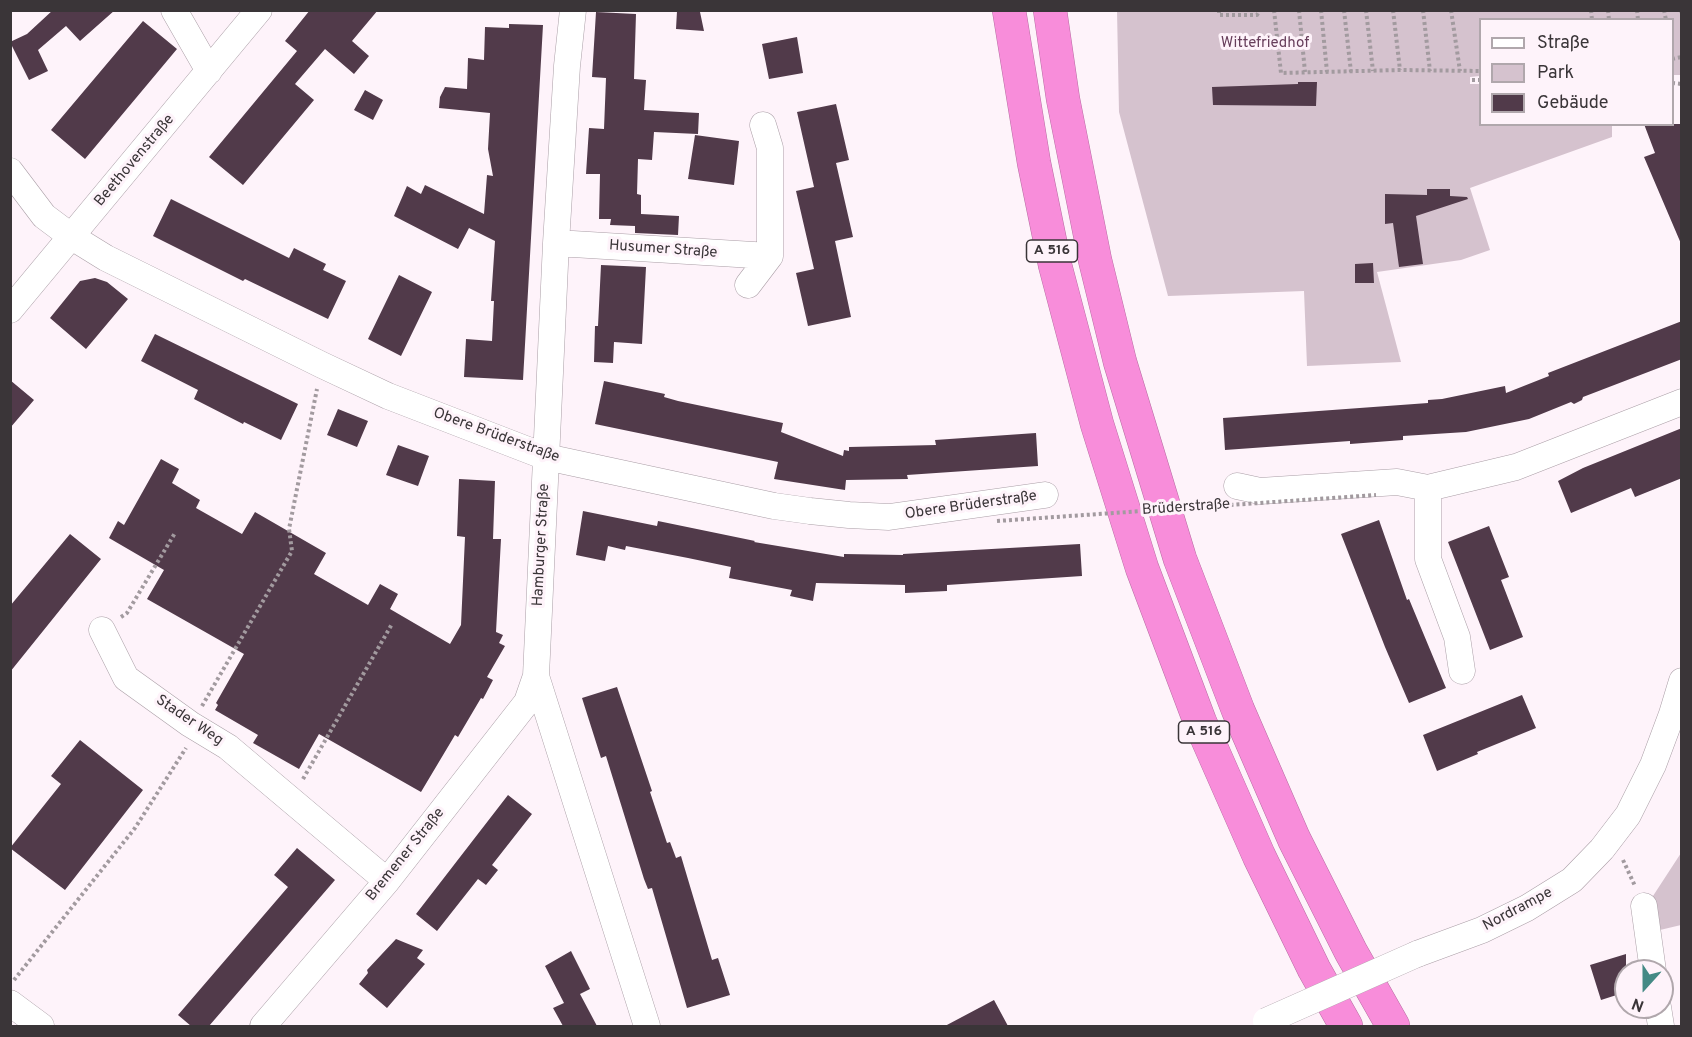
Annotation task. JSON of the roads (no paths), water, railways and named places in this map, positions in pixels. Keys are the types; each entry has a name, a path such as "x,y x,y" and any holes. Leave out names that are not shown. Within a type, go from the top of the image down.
{"highway":[{"path":"994,10 1019,76"},
{"name":"A 516","path":"1009,10 1034,163 1055,266 1097,424 1142,568 1200,722 1259,856 1314,969 1346,1026"},
{"name":"A 516","path":"1050,10 1058,69 1090,237 1120,362 1180,559 1238,710 1294,839 1351,952 1393,1026"},
{"path":"1058,69 1060,10"}],"street":[{"path":"174,10 209,71"},
{"name":"Beethovenstraße","path":"10,310 259,10"},
{"name":"Hamburger Straße","path":"573,10 567,66 556,243 536,676 647,1026"},
{"path":"748,285 770,256 770,148 763,126"},
{"name":"Obere Brüderstraße","path":"10,171 44,216 106,258 388,396 546,457 774,506 849,515 889,517 1045,495"},
{"name":"Husumer Straße","path":"556,243 770,256"},
{"name":"Brüderstraße","path":"1237,486 1260,491 1396,482 1428,488 1516,467 1682,402"},
{"path":"1428,488 1428,559 1458,637 1462,671"},
{"name":"Stader Weg","path":"102,630 126,678 190,724 228,747 387,881"},
{"name":"Bremener Straße","path":"263,1026 387,881 527,702 536,676"},
{"name":"Nordrampe","path":"1259,1024 1417,954 1482,930 1527,908 1572,880 1602,849 1628,815 1653,765 1682,681"},
{"path":"1644,906 1651,959"},
{"path":"10,1003 40,1026"}],"park label":[{"name":"Wittefriedhof","path":"1265,44"}]}
